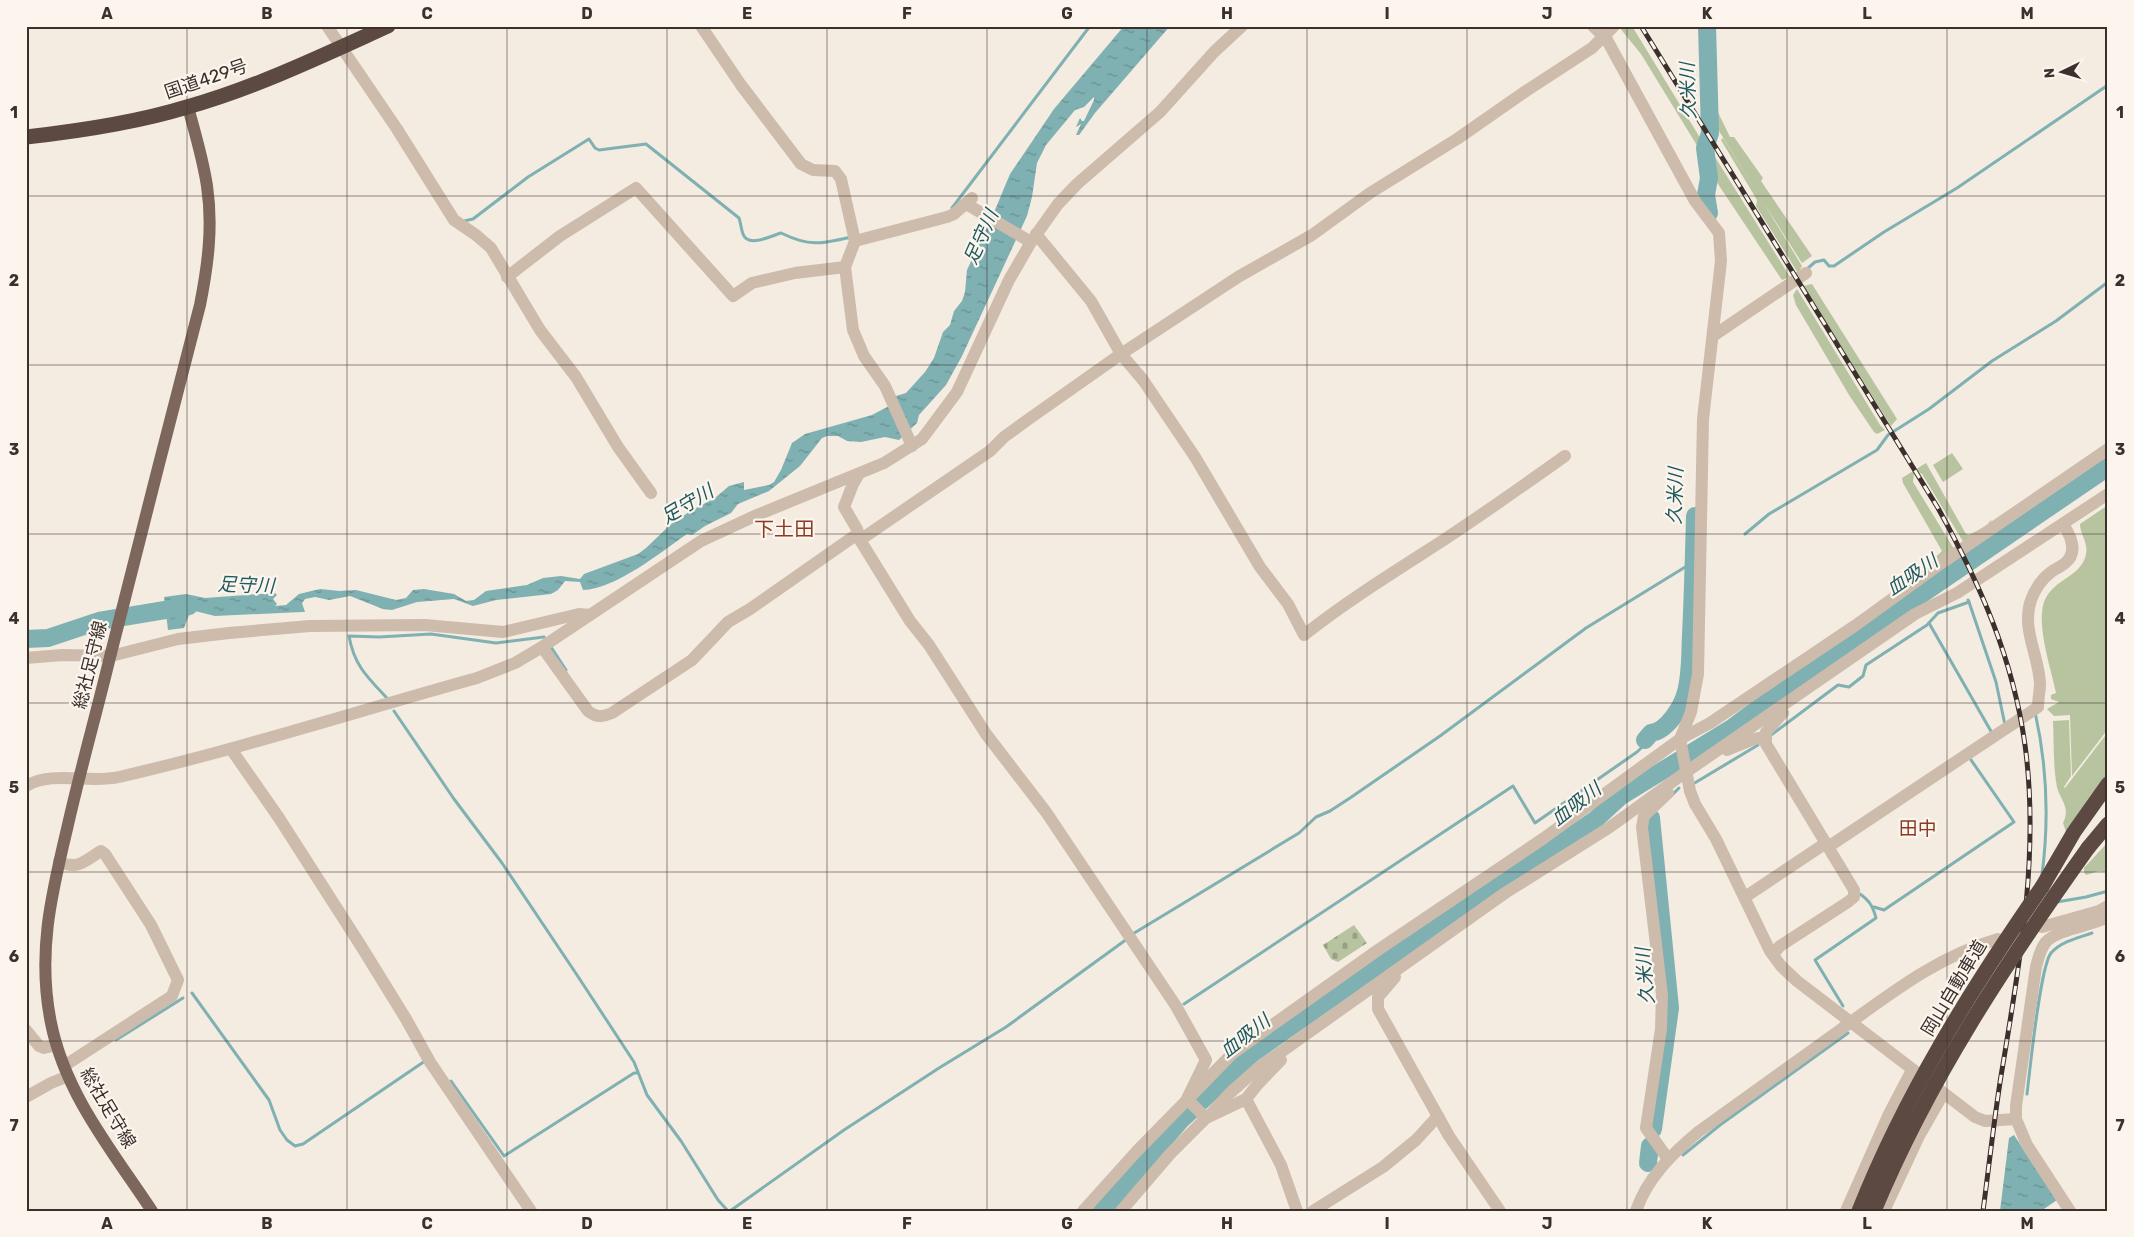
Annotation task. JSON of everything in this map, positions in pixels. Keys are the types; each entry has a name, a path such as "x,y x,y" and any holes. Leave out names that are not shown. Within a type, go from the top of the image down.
{"highway":[{"name":"国道429号","path":"26,137 103,127 188,107 234,91 388,26"},
{"path":"2081,839 2108,784"},
{"name":"岡山自動車道","path":"1874,1211 1920,1110 1959,1040 2025,935 2081,839 2108,800"},
{"name":"岡山自動車道","path":"1859,1211 1907,1104 1947,1032 1995,954 2042,886 2081,839 2108,824"}],"main road":[{"name":"総社足守線","path":"152,1211 91,1120 66,1071 57,1045 47,999 44,959 48,911 78,780 200,305 208,266 210,229 207,186 188,107"}],"street":[{"path":"327,26 343,46 454,220 491,248 540,330 576,377 618,446 652,493"},
{"path":"337,26 343,46"},
{"path":"701,26 741,85 801,164 813,170 831,170 839,175 854,238 845,267 853,330 864,356 885,386 911,444"},
{"path":"26,786 52,777 78,780 116,778 231,749 477,678 515,663 542,647 634,588 701,541 757,515 884,463 932,428 957,392 1008,280 1031,238 1068,192 1160,112 1188,84 1214,52 1242,26"},
{"path":"1593,26 1603,37 1695,201 1719,234 1722,261 1703,419 1698,674 1691,712 1681,742 1685,770 1695,804 1716,838 1773,954 1781,966 1797,981 1943,1094 1980,1120 1996,1121 2016,1118"},
{"path":"542,647 588,711 595,716 603,717 612,713 692,660 728,622 750,609 858,534 990,451 1011,432 1120,352 1238,277 1312,235 1370,193 1457,139 1526,90 1592,48 1614,26"},
{"path":"507,277 560,236 636,188 733,296 752,283 795,273 845,267"},
{"path":"854,238 946,217 970,203 1031,238 1091,301 1120,352 1143,380 1194,457 1250,552 1288,604 1304,635 1323,619 1376,585 1400,566 1447,538 1565,456"},
{"path":"1713,336 1806,273"},
{"path":"1083,1211 1233,1054 1378,950 1552,833 1681,742 1856,625 1943,562 2105,456"},
{"path":"859,474 844,506 858,534 903,609 929,645 986,734 1046,812 1176,1006 1206,1060 1188,1101"},
{"path":"1121,1211 1206,1116 1257,1069 1505,893 1610,827 1685,770 1713,754 1915,614 1957,593 1995,566 2108,494"},
{"path":"1745,897 2038,707 2040,683 2028,624 2028,613 2038,586 2051,572 2066,563 2073,555 2071,539 2063,524"},
{"path":"26,658 112,651 178,639 310,626 425,625 503,632 579,614 590,615"},
{"path":"1773,954 1780,946 1854,897 1854,890 1766,744 1765,737 1770,726 1786,709 1787,702"},
{"path":"1713,754 1726,751 1754,739 1765,737"},
{"path":"231,749 279,818 393,998 430,1062 531,1211"},
{"path":"1668,1159 1646,1128 1661,1029 1662,995 1642,827 1644,816 1685,770"},
{"path":"26,1097 50,1083 172,996 178,980 151,925 106,854 101,851 78,866 69,866 59,862"},
{"path":"2042,927 2099,911 2108,906"},
{"path":"2070,1211 2027,1145 2016,1118 2020,1076 2036,967 2046,942 2055,936 2108,917"},
{"path":"1636,1211 1654,1176 1668,1159 1698,1132 1896,988 1920,973 1981,944 1998,939"},
{"path":"1408,961 1378,997 1378,1009 1449,1136 1500,1211"},
{"path":"26,1030 39,1046 44,1048 57,1045"},
{"path":"1206,1116 1246,1099 1257,1084 1282,1058 1288,1047"},
{"path":"1846,1211 1889,1114 1912,1070"},
{"path":"1884,1211 1919,1136 1943,1094"},
{"path":"1246,1099 1281,1165 1297,1211"},
{"path":"1188,1101 1206,1116"},
{"path":"1313,1211 1383,1166 1416,1140 1438,1116"}],"green space":[{"path":"1632,26 1702,141 1701,152 1641,54 1619,27"},
{"path":"1714,104 1730,137 1734,137 1763,178 1761,181 1812,256 1802,263 1763,202 1802,266 1798,273 1756,206 1757,200 1721,140 1723,138 1759,196 1716,126"},
{"path":"1710,149 1790,277 1782,280 1714,178"},
{"path":"1812,284 1897,419 1891,426 1803,286"},
{"path":"1797,289 1880,425 1885,430 1877,434 1874,432 1849,395 1796,305 1793,295"},
{"path":"1952,453 1963,469 1943,482 1933,465"},
{"path":"1926,463 1966,534 1969,535 1986,526 1992,519 1990,524 1964,543 1922,474 1918,472 1914,474 1913,482 1954,549 1919,575 1942,551 1903,483 1902,478"},
{"path":"2108,505 2108,729 2072,776 2070,715 2054,716 2047,709 2059,702 2051,699 2051,695 2056,693 2044,643 2042,613 2048,594 2054,587 2075,572 2085,558 2086,544 2080,524"},
{"path":"2069,720 2071,776 2064,787 2108,732 2108,774 2066,832 2063,823 2066,812 2058,792 2054,762 2053,721"},
{"path":"2108,842 2108,872 2099,871 2086,875 2084,868"},
{"path":"1354,925 1367,943 1338,962 1331,959 1323,945"}],"water":[{"path":"1124,26 1170,26 1095,113 1079,135 1076,135 1081,124 1076,127 1080,118 1084,121 1094,97 1084,107 1075,110 1046,145 1037,163 1027,216 962,356 946,385 919,415 917,423 899,440 885,437 861,442 847,441 838,436 822,438 800,466 769,491 738,504 731,513 692,535 687,534 624,577 596,588 583,590 580,582 565,581 558,590 551,594 496,600 473,606 454,599 417,602 392,610 383,609 350,596 329,600 315,597 305,599 302,603 305,612 215,616 191,610 184,628 168,630 164,597 186,594 205,598 275,593 277,595 273,599 277,604 275,606 286,605 299,594 320,589 356,590 396,600 406,598 413,590 424,589 454,594 466,601 474,600 486,591 527,585 543,578 561,576 580,579 584,574 638,554 670,525 715,498 729,486 744,482 744,490 769,485 774,482 792,443 805,434 872,415 889,406 896,396 906,393 925,372 934,358 943,332 950,325 954,311 962,301 965,292 967,270 1010,174 1054,109"},
{"path":"2014,1135 2057,1200 2041,1211 2000,1211 2009,1138"}],"waterway":[{"path":"952,208 1090,26"},
{"name":"久米川","path":"1707,26 1710,133 1705,148 1709,178 1706,195 1709,213"},
{"path":"1807,269 1815,262 1824,260 1829,266 1834,266 1884,232 1957,188 2108,85"},
{"path":"464,221 473,219 528,177 589,139 595,148 599,150 646,144 739,218 743,234 750,240 760,240 781,233 800,241 816,243 851,237"},
{"path":"1745,534 1769,514 1877,450 1888,435 1929,409 1992,361 2056,321 2108,282"},
{"name":"血吸川","path":"1102,1211 1180,1121 1253,1053 1366,974 1595,820 1621,796 1732,728 1796,680 2108,467"},
{"name":"久米川","path":"1645,740 1651,733 1663,728 1673,717 1684,698 1688,685 1695,516"},
{"path":"1131,935 1299,833 1316,817 1330,811 1350,798 1440,736 1586,628 1695,561"},
{"path":"1771,735 1838,685 1849,687 1863,676 1866,665 1927,625 1938,613 1969,602 1968,600"},
{"path":"1969,602 1996,682 2005,725"},
{"name":"足守川","path":"26,639 48,638 99,621 189,606"},
{"path":"1929,623 1992,733"},
{"path":"387,698 362,670 354,655 349,636 379,637 431,634 496,643 544,637"},
{"path":"551,647 566,670"},
{"path":"394,711 454,799 502,863 577,975 634,1062 647,1095 681,1141 718,1200 728,1211"},
{"path":"2035,712 2042,752 2046,793 2046,834 2042,875"},
{"path":"1184,1004 1513,786 1535,823 1637,752 1658,732"},
{"path":"1693,784 1758,745"},
{"path":"1874,907 1884,910 2014,822 1969,757"},
{"path":"1672,795 1679,788"},
{"name":"久米川","path":"1651,818 1670,1008 1653,1129"},
{"path":"2057,902 2108,891"},
{"path":"1843,1006 1815,960 1876,918 1871,904 1860,894"},
{"path":"2027,1094 2039,997 2047,962 2055,949 2070,940 2092,933"},
{"path":"730,1211 844,1130 1006,1027 1127,939"},
{"path":"192,993 269,1100 280,1130 287,1140 295,1146 303,1144 425,1061"},
{"path":"116,1040 183,998"},
{"path":"1683,1155 1720,1125 1848,1033"},
{"path":"451,1081 504,1156 634,1073 637,1073"},
{"name":"久米川","path":"1648,1163 1650,1146"}],"railway":[{"path":"1641,26 1938,508 1981,593 1993,622 2012,682 2020,713 2029,786 2029,869 2020,952 1998,1093 1983,1211"}],"district":[{"name":"下土田","path":"784,529"},
{"name":"田中","path":"1918,828"}]}
